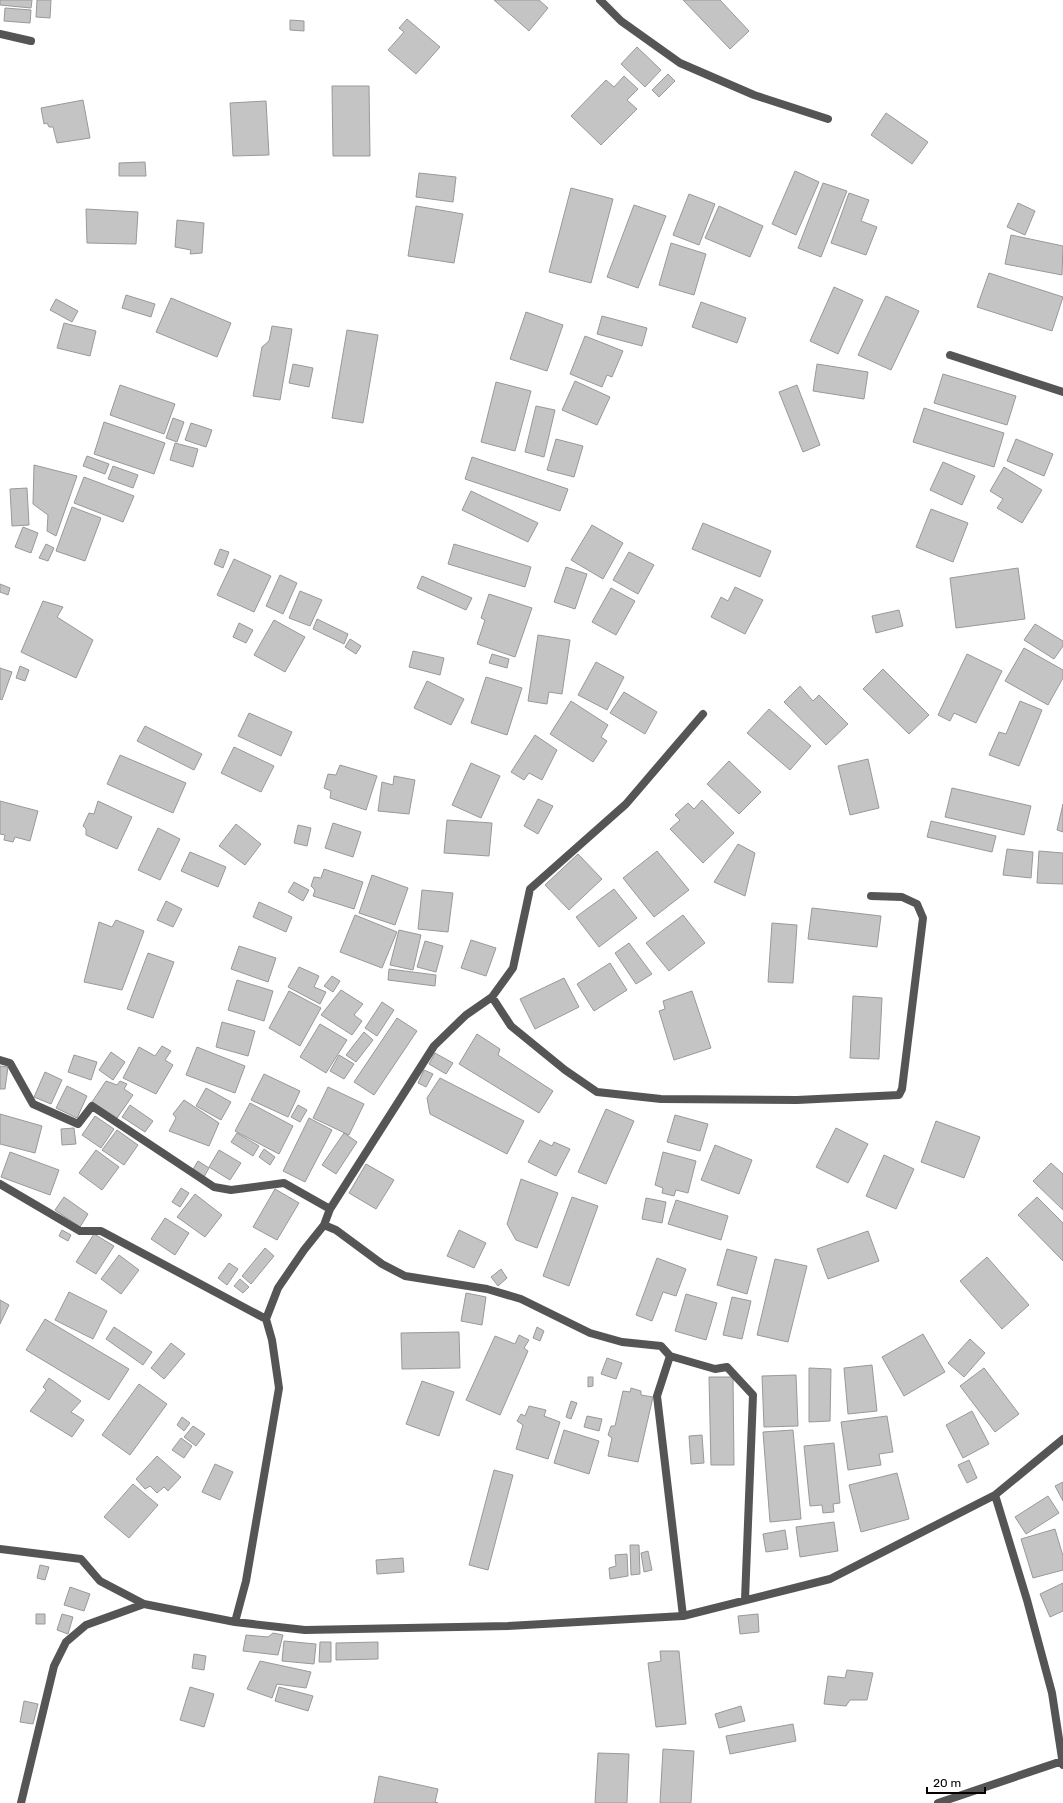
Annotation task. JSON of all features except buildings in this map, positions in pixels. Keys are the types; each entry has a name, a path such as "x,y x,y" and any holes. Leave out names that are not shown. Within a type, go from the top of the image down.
{"street":[{"path":"600,0 622,21 680,63 754,95 828,119"},
{"path":"0,34 31,41"},
{"path":"950,355 1063,392"},
{"path":"235,1622 246,1581 279,1388 272,1340 266,1319 278,1288 304,1250 324,1225 330,1209 434,1046 466,1015 492,997 513,968 530,889 626,804 703,714"},
{"path":"492,997 511,1026 565,1070 597,1092 661,1100 797,1100 899,1096 902,1090 923,918 917,904 902,897 871,896"},
{"path":"0,1060 10,1063 34,1104 78,1124 92,1106 214,1187 231,1190 284,1183 330,1209"},
{"path":"0,1184 80,1231 102,1231 266,1319"},
{"path":"324,1225 336,1230 382,1264 405,1276 487,1288 521,1299 590,1334 622,1342 661,1346 670,1356 715,1369 727,1367 753,1395 745,1600"},
{"path":"670,1356 657,1396 683,1616"},
{"path":"0,1548 80,1559 100,1582 144,1604 235,1622 313,1630 508,1626 683,1616 830,1579 995,1495 1063,1440"},
{"path":"995,1495 1027,1600 1052,1693 1063,1765"},
{"path":"21,1803 54,1666 66,1642 86,1625 144,1604"},
{"path":"938,1803 1062,1761"}]}
